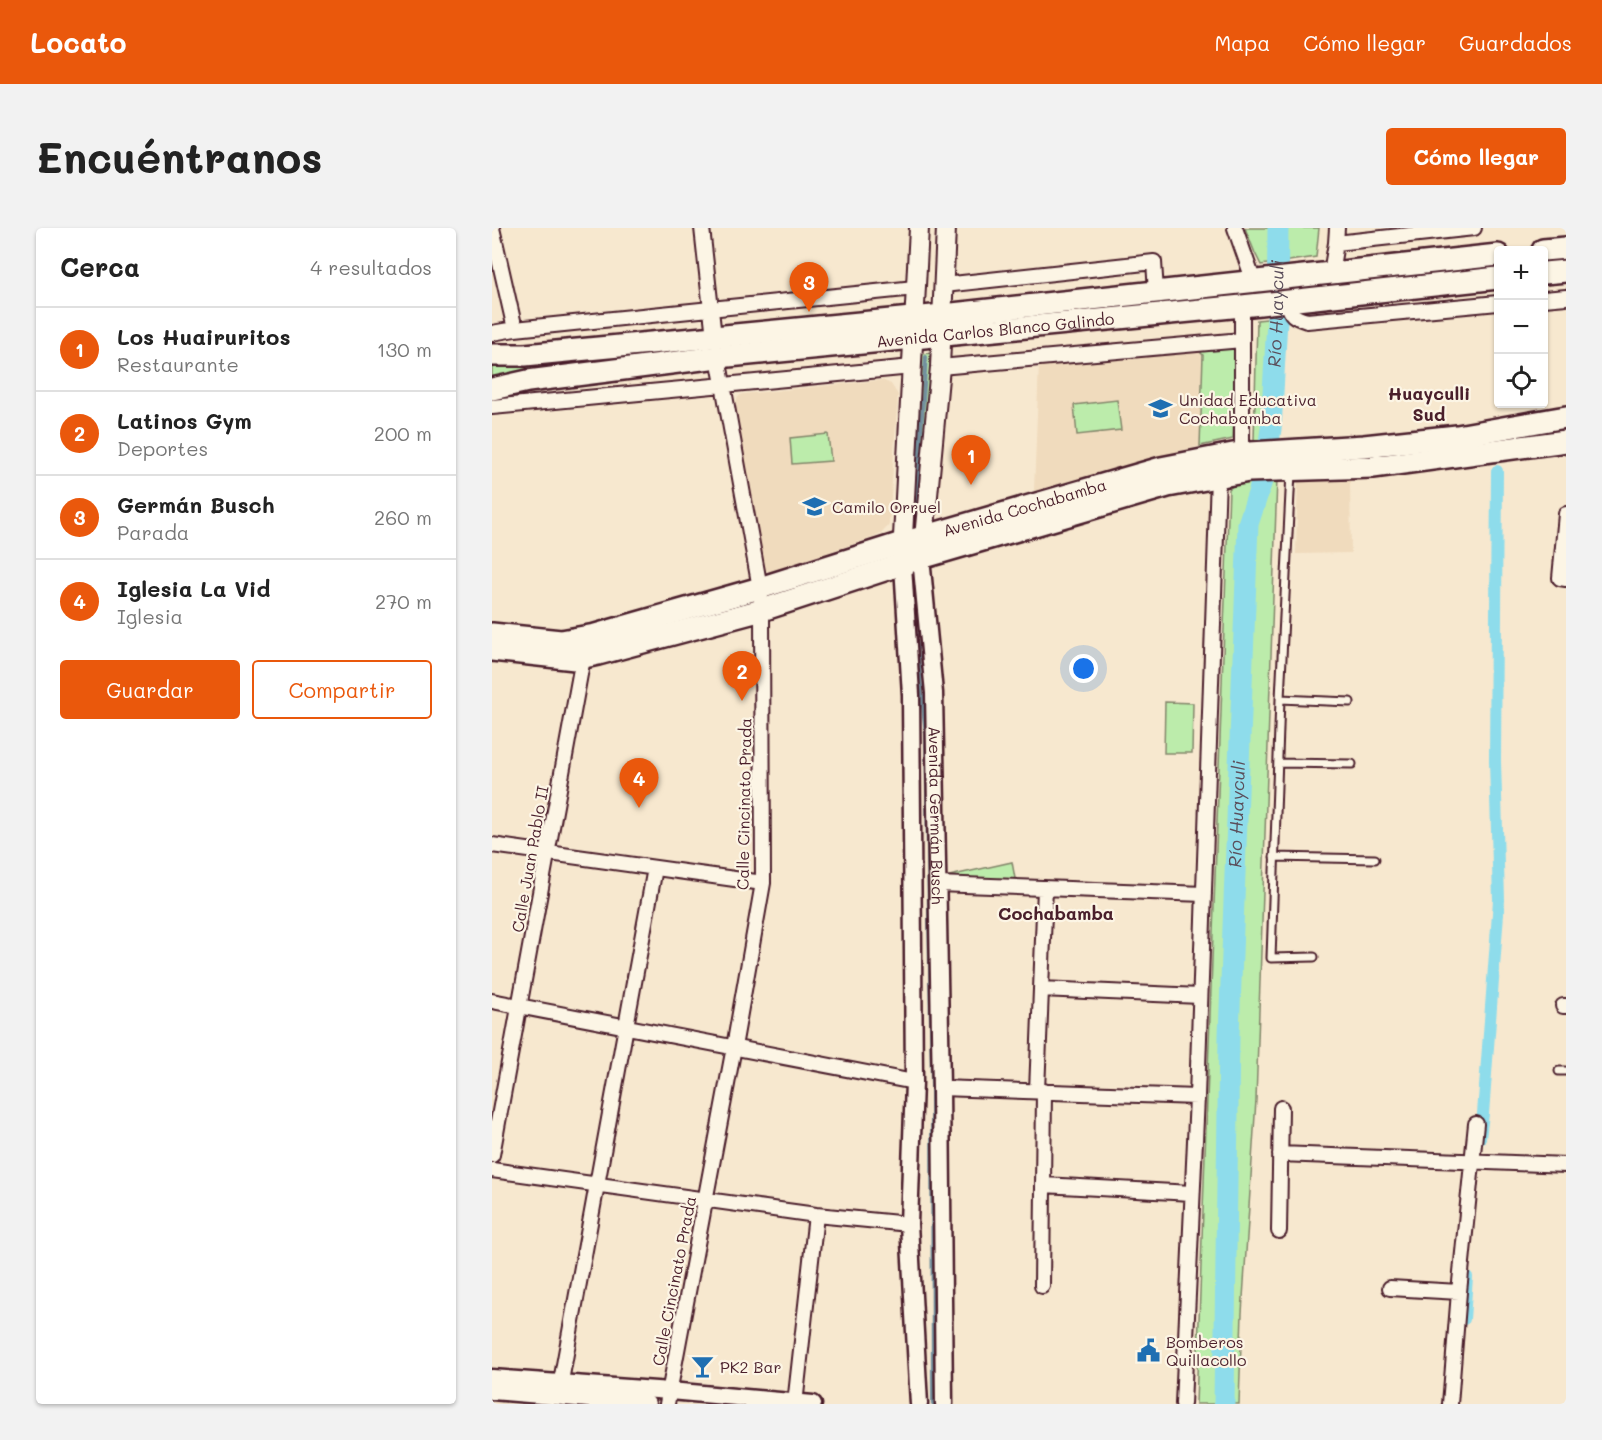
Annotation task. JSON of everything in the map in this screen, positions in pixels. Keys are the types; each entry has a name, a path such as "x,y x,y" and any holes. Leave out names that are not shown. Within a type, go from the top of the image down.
{"main road":[{"name":"Avenida Germán Busch","path":"912,561 902,543 919,228"},
{"name":"Avenida Germán Busch","path":"912,561 925,536 940,368 946,228"},
{"path":"1548,250 1566,248"},
{"name":"Avenida Carlos Blanco Galindo","path":"492,389 716,347 914,316 943,315 1494,255"},
{"path":"1548,273 1566,271"},
{"name":"Avenida Carlos Blanco Galindo","path":"492,355 942,336 1494,278"},
{"path":"915,282 944,280"},
{"name":"Avenida Cochabamba","path":"492,634 561,641 582,648 762,610 912,561 1254,463 1566,417"},
{"name":"Avenida Cochabamba","path":"492,650 566,659 582,648 760,588 925,536 1161,468 1254,463 1372,467 1566,441"}],"street":[{"path":"492,228 515,329"},
{"name":"Calle Cincinato Prada","path":"669,1398 762,883 762,610 760,588 716,347 702,228"},
{"path":"1235,228 1268,280"},
{"path":"1331,273 1337,228"},
{"path":"1336,243 1474,228"},
{"path":"944,280 1154,262 1156,292"},
{"path":"492,333 711,309 915,282"},
{"path":"1548,299 1566,297"},
{"path":"1280,302 1296,318 1307,321 1494,303"},
{"path":"1183,1404 1204,894 1254,463 1242,340 1242,306"},
{"name":"Avenida Carlos Blanco Galindo","path":"940,368 1242,340"},
{"name":"Avenida Carlos Blanco Galindo","path":"492,407 912,367"},
{"path":"1566,514 1560,578 1566,579"},
{"name":"Avenida Germán Busch","path":"912,561 934,693 944,1404"},
{"name":"Avenida Germán Busch","path":"912,561 914,1082 909,1224 918,1404"},
{"name":"Calle Juan Pablo II","path":"492,1155 548,854 582,648"},
{"path":"492,845 762,883"},
{"path":"559,1390 655,868"},
{"path":"938,884 1204,894"},
{"path":"1042,1286 1043,1185 1040,1091 1045,888"},
{"path":"1041,989 1200,996"},
{"path":"492,1001 914,1082"},
{"path":"941,1088 1197,1097"},
{"path":"1279,1231 1281,1108"},
{"path":"1450,1404 1476,1124"},
{"path":"1280,1154 1566,1165"},
{"path":"492,1170 816,1215 909,1224"},
{"path":"1043,1185 1192,1193"},
{"path":"795,1403 816,1215"},
{"path":"1390,1288 1459,1292"},
{"path":"492,1378 647,1404"},
{"path":"492,1391 559,1390 669,1398 813,1404"}],"lane":[{"path":"1254,463 1280,699 1271,958 1314,957"},
{"path":"1280,699 1350,702"},
{"path":"1278,763 1352,764"},
{"path":"1274,857 1375,859"}],"shaded area":[{"path":"1197,349 1203,354 1200,446 1034,491 1039,363"},
{"path":"882,380 891,384 898,395 889,525 881,534 872,538 766,571 763,567 736,405 737,398 742,394"},
{"path":"1298,480 1350,480 1351,553 1296,554"}],"green space":[{"path":"1245,228 1319,228 1316,257 1261,265"},
{"path":"1286,317 1278,436 1254,441 1257,320"},
{"path":"903,328 903,331 526,370 492,378 492,367 523,367"},
{"path":"1237,345 1233,439 1200,446 1203,355 1197,349"},
{"path":"932,353 921,528 909,531 921,354"},
{"path":"1117,400 1121,430 1077,435 1074,405"},
{"path":"828,434 831,461 792,464 790,438"},
{"path":"1277,478 1256,1100 1242,1313 1239,1404 1196,1404 1229,489 1241,479"},
{"path":"1165,702 1193,703 1192,753 1164,753"},
{"path":"1012,862 1016,884 951,882 949,876"}],"waterway":[{"name":"Río Huayculi","path":"1224,1404 1229,1035 1248,524 1264,475 1271,429 1277,320 1278,228"},
{"path":"914,529 926,357"},
{"path":"1480,1138 1499,900 1495,761 1497,471"},
{"path":"915,627 926,735 932,1087 933,1404"},
{"path":"1464,1319 1467,1277"}],"place":[{"name":"Germán Busch","path":"809,312"},
{"name":"Unidad Educativa Cochabamba","path":"1161,409"},
{"name":"Los Huairuritos","path":"971,485"},
{"name":"Camilo Orruel","path":"814,507"},
{"name":"Latinos Gym","path":"742,701"},
{"name":"Iglesia La Vid","path":"639,808"},
{"name":"Bomberos Quillacollo","path":"1148,1351"},
{"name":"PK2 Bar","path":"702,1367"}],"district":[{"name":"Huayculli Sud","path":"1429,404"},
{"name":"Cochabamba","path":"1056,914"}]}
